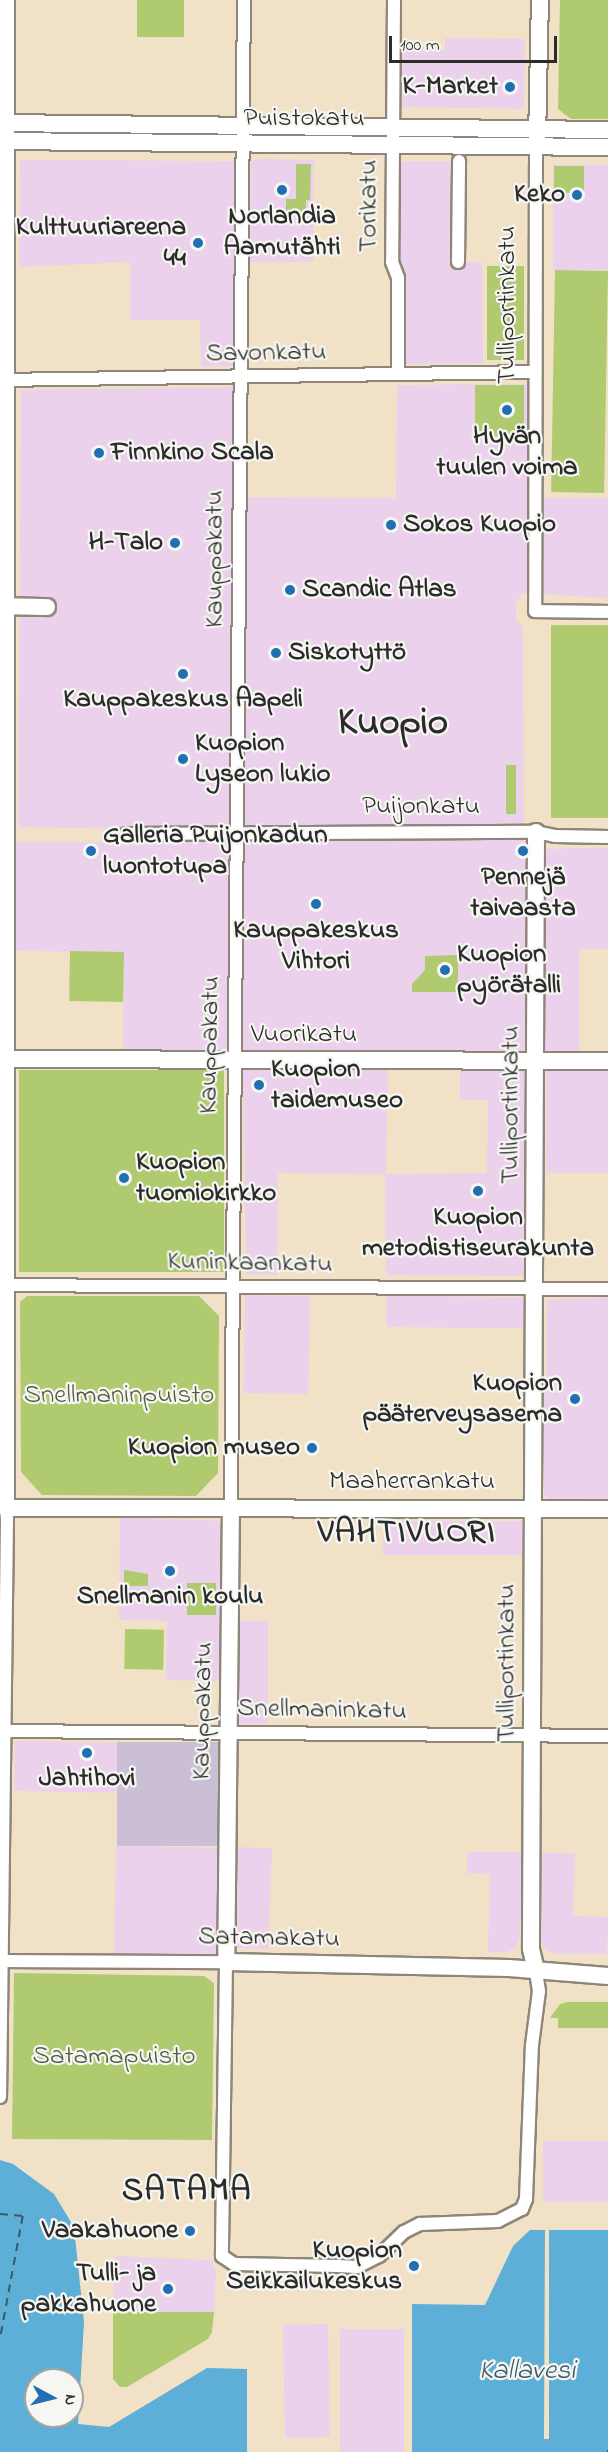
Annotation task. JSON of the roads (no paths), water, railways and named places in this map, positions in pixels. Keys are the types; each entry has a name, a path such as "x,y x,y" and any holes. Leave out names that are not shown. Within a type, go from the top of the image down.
{"main road":[{"path":"3,1508 6,0"},
{"name":"Tulliportinkatu","path":"536,147 539,129 540,0"},
{"name":"Puistokatu","path":"4,123 393,125 608,130"},
{"name":"Puistokatu","path":"4,141 608,147"},
{"path":"3,607 47,607"},
{"name":"Tulliportinkatu","path":"536,832 537,1061 531,1949 536,1971"},
{"name":"Vuorikatu","path":"4,1059 235,1055 608,1061"},
{"name":"Maaherrankatu","path":"3,1508 231,1506 608,1509"},
{"name":"Kauppakatu","path":"226,1962 231,1506"},
{"name":"Satamakatu","path":"226,1962 536,1971 608,1976"}],"street":[{"name":"Kauppakatu","path":"231,1506 244,0"},
{"name":"Torikatu","path":"394,0 392,262 398,278 398,374"},
{"name":"Tulliportinkatu","path":"536,147 535,611 608,612"},
{"path":"458,262 459,160"},
{"name":"Savonkatu","path":"4,380 534,372"},
{"name":"Puijonkatu","path":"126,834 536,832 555,836 608,837"},
{"name":"Kuninkaankatu","path":"3,1285 608,1289"},
{"path":"0,2097 3,1508"},
{"name":"Snellmaninkatu","path":"3,1731 608,1736"},
{"name":"Satamakatu","path":"1,1961 226,1962"},
{"name":"Kauppakatu","path":"226,1962 221,2251 225,2259 234,2264 357,2266 380,2256 404,2232 420,2224 498,2221 516,2214 525,2205"},
{"name":"Tulliportinkatu","path":"525,2205 532,2045 539,1991 536,1971"}],"water":[{"path":"0,2160 13,2164 54,2194 74,2227 84,2322 81,2368 24,2368 24,2428 84,2428 84,2425 109,2427 207,2368 247,2369 247,2452 0,2452"},
{"name":"Kallavesi","path":"530,2230 608,2230 608,2452 412,2452 412,2304 485,2305 513,2246"}],"place":[{"name":"K-Market","path":"510,87"},
{"name":"Norlandia Aamutähti","path":"282,190"},
{"name":"Keko","path":"577,195"},
{"name":"Kulttuuriareena 44","path":"198,243"},
{"name":"Hyvän tuulen voima","path":"507,410"},
{"name":"Finnkino Scala","path":"99,453"},
{"name":"Sokos Kuopio","path":"391,525"},
{"name":"H-Talo","path":"175,543"},
{"name":"Scandic Atlas","path":"290,590"},
{"name":"Siskotyttö","path":"276,653"},
{"name":"Kauppakeskus Aapeli","path":"183,674"},
{"name":"Kuopion Lyseon lukio","path":"183,759"},
{"name":"Galleria Puijonkadun luontotupa","path":"91,851"},
{"name":"Pennejä taivaasta","path":"523,851"},
{"name":"Kauppakeskus Vihtori","path":"316,904"},
{"name":"Kuopion pyörätalli","path":"445,970"},
{"name":"Kuopion taidemuseo","path":"259,1085"},
{"name":"Kuopion tuomiokirkko","path":"124,1178"},
{"name":"Kuopion metodistiseurakunta","path":"478,1191"},
{"name":"Kuopion pääterveysasema","path":"575,1399"},
{"name":"Kuopion museo","path":"312,1448"},
{"name":"Snellmanin koulu","path":"170,1571"},
{"name":"Jahtihovi","path":"87,1753"},
{"name":"Vaakahuone","path":"190,2231"},
{"name":"Kuopion Seikkailukeskus","path":"414,2266"},
{"name":"Tulli- ja pakkahuone","path":"168,2289"}],"district":[{"name":"Kuopio","path":"393,724"},
{"name":"VAHTIVUORI","path":"407,1534"},
{"name":"SATAMA","path":"187,2192"}],"park label":[{"name":"Snellmaninpuisto","path":"119,1396"},
{"name":"Satamapuisto","path":"114,2057"}]}
